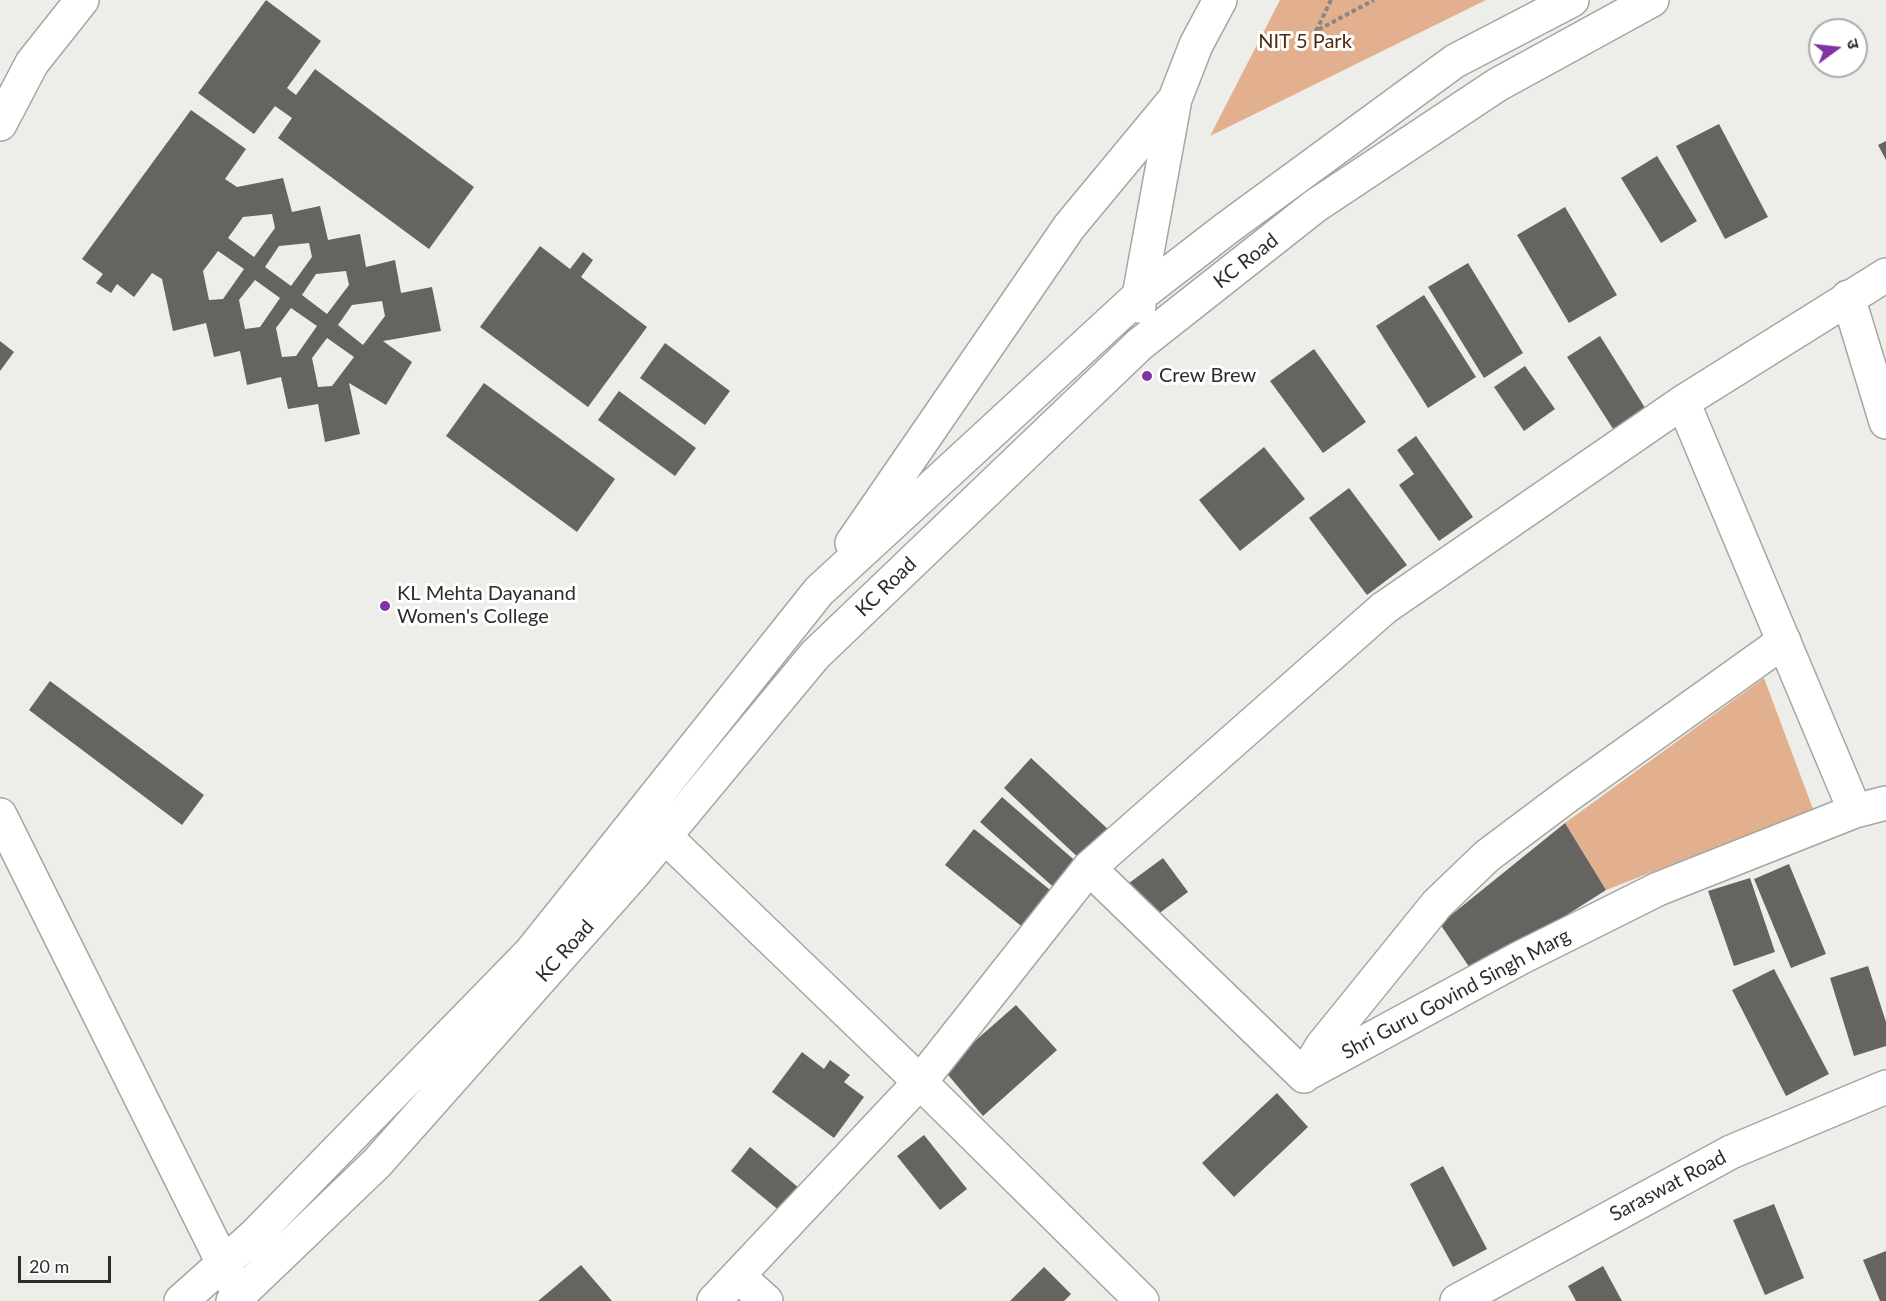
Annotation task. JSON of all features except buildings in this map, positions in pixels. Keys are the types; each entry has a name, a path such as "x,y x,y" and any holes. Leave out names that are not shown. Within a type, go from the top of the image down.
{"street":[{"path":"0,124 32,63 82,0"},
{"path":"1140,344 1139,296 1175,99 1196,45 1220,0"},
{"path":"819,591 1139,296 1227,228 1455,61 1572,0"},
{"name":"KC Road","path":"236,1298 376,1163 629,879 653,825 815,655 1140,344 1315,206 1497,85 1652,0"},
{"path":"181,1301 263,1228 653,825 819,591 1069,227 1175,99"},
{"path":"714,1301 920,1082 1089,868 1384,608 1683,402 1886,275"},
{"path":"1848,297 1886,422"},
{"path":"1683,402 1855,811"},
{"path":"1089,868 1304,1076 1322,1046 1437,904 1487,856 1784,641"},
{"name":"Shri Guru Govind Singh Marg","path":"1304,1076 1520,958 1658,889 1855,811 1886,803"},
{"path":"0,815 223,1264 236,1298"},
{"path":"653,825 920,1082 1142,1301"},
{"name":"Saraswat Road","path":"1457,1301 1731,1152 1886,1087"},
{"path":"738,1276 766,1301"}],"path":[{"path":"1331,0 1316,31 1374,0"}],"green space":[{"name":"NIT 5 Park","path":"1280,0 1486,0 1210,136"},
{"path":"1764,678 1813,809 1606,890 1565,823"}],"place":[{"name":"Crew Brew","path":"1147,376"},
{"name":"KL Mehta Dayanand Women's College","path":"385,606"}]}
